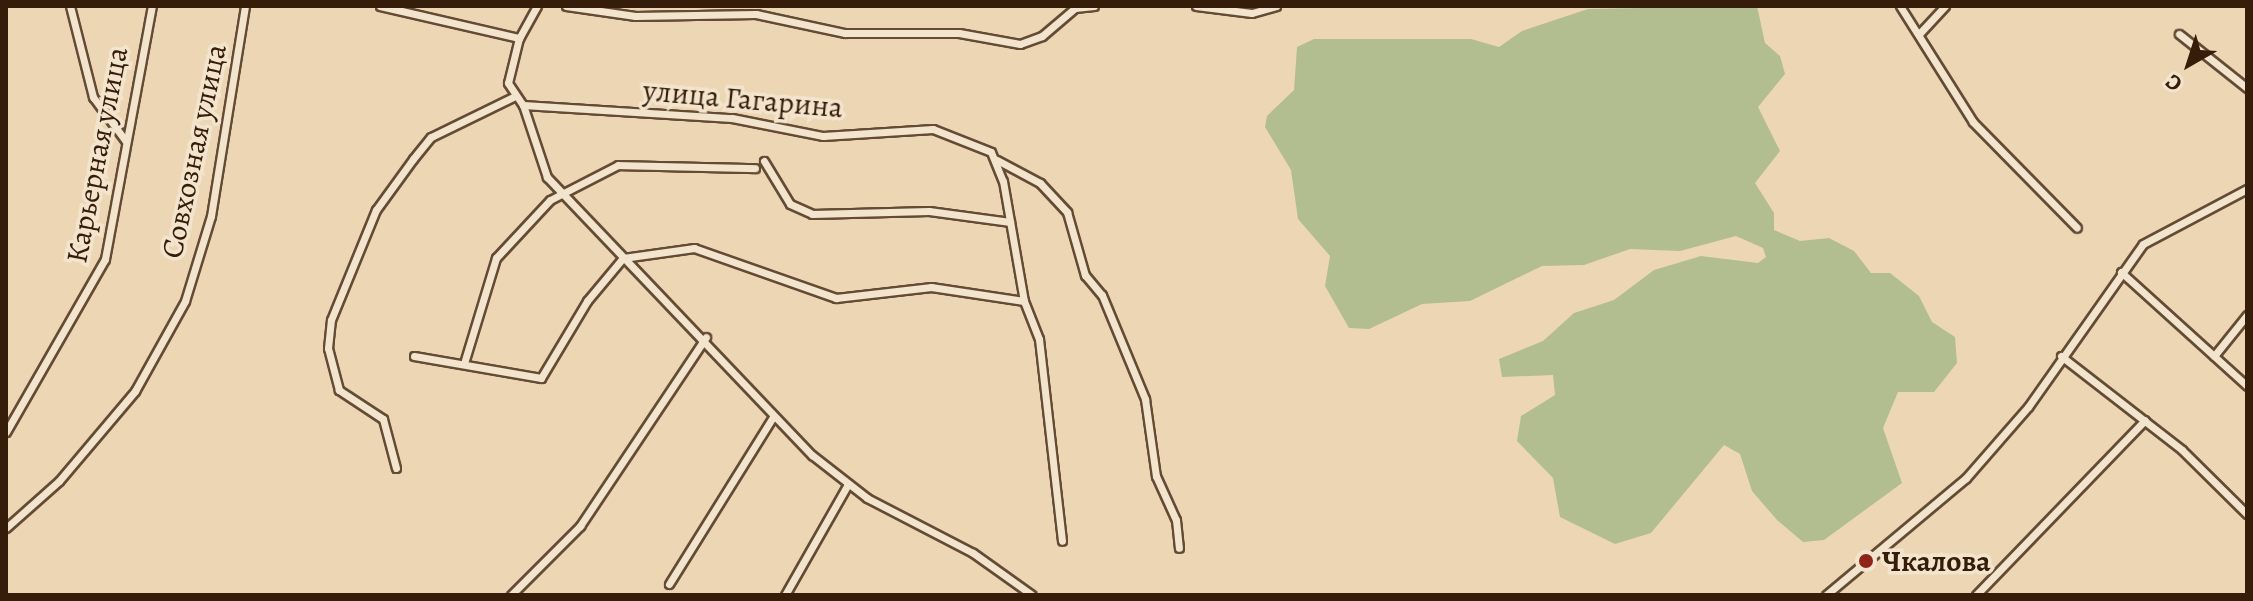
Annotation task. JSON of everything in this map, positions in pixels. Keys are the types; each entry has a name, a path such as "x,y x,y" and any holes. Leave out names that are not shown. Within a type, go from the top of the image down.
{"street":[{"path":"70,6 93,97 125,140"},
{"name":"Карьерная улица","path":"6,432 46,353 92,293 105,259 152,6"},
{"name":"Совхозная улица","path":"6,528 59,481 135,391 185,301 211,216 245,6"},
{"path":"380,6 519,38"},
{"path":"537,6 519,38 508,83 513,97 523,105 536,157 565,196 623,258 706,337 773,417 848,484 973,553 1032,595"},
{"path":"572,7 635,16 756,14 845,33 959,33 1020,44 1042,36 1075,8 1094,6"},
{"path":"1196,6 1252,13 1276,6"},
{"path":"1900,6 1973,122 2077,228"},
{"path":"1919,34 1945,6"},
{"path":"2179,34 2247,88"},
{"path":"396,468 383,419 339,390 328,348 331,320 376,210 413,159 431,137 513,97"},
{"name":"улица Гагарина","path":"523,105 732,118 823,136 933,129 976,141 997,160 1040,183 1067,212 1085,275 1102,295 1145,399 1156,476 1176,520 1179,548"},
{"path":"997,160 1024,301 1039,339 1062,541"},
{"path":"764,161 790,204 812,214 929,211 1010,222"},
{"path":"465,360 496,258 530,218 618,165 755,168"},
{"path":"1826,595 1966,478 2143,244 2183,218 2247,189"},
{"path":"414,356 465,360 541,378 587,301 623,258 694,248 836,298 931,287 1024,301"},
{"path":"2121,272 2247,386"},
{"path":"2214,356 2247,315"},
{"path":"511,595 580,526 706,337"},
{"path":"2061,356 2145,420 2247,514"},
{"path":"669,584 773,417"},
{"path":"1976,595 2145,420"},
{"path":"785,595 848,484"}],"green space":[{"path":"1757,6 1765,43 1780,56 1785,74 1758,107 1780,151 1755,183 1774,213 1774,230 1800,241 1829,238 1854,251 1871,273 1890,273 1919,296 1932,322 1955,337 1957,363 1934,392 1898,392 1883,428 1902,483 1824,540 1803,542 1777,520 1752,491 1740,454 1724,445 1651,533 1615,544 1560,517 1553,478 1517,441 1521,416 1555,395 1553,375 1502,377 1499,359 1543,341 1574,313 1614,300 1654,270 1701,256 1758,263 1766,257 1763,248 1736,236 1680,251 1630,249 1584,265 1542,266 1470,301 1422,304 1369,329 1349,328 1325,286 1330,256 1298,219 1291,170 1265,127 1267,116 1294,90 1297,47 1314,39 1471,39 1499,47 1522,31 1588,9"}],"place":[{"name":"Чкалова","path":"1866,561"}]}
